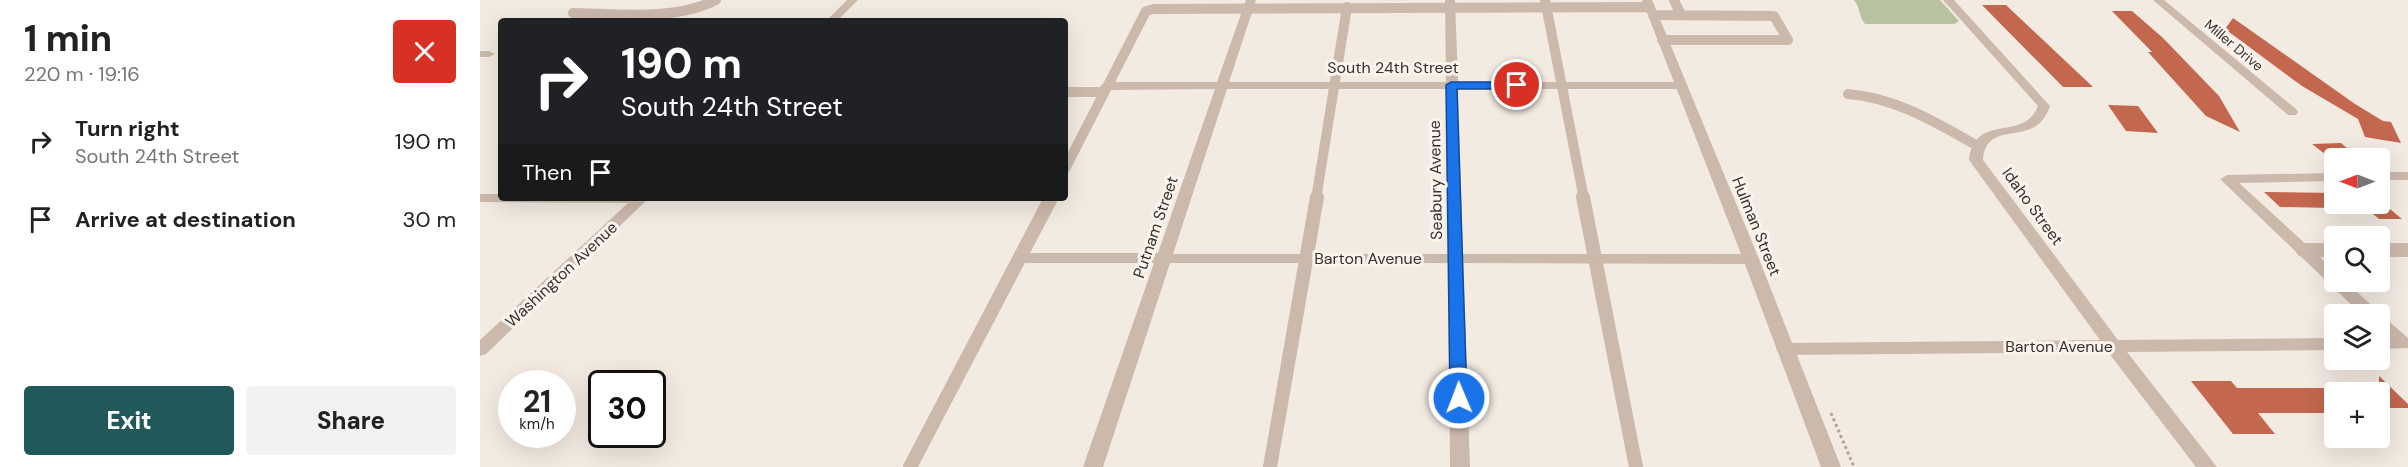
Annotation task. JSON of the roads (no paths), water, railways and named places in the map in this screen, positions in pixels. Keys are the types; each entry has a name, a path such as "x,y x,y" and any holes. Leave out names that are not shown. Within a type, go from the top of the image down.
{"street":[{"path":"834,18 853,0"},
{"path":"1948,0 2044,106 2043,116 2035,124 1987,135 1978,146"},
{"name":"Miller Drive","path":"2158,0 2292,112"},
{"name":"Putnam Street","path":"1093,467 1250,3"},
{"name":"Seabury Avenue","path":"1450,3 1460,467"},
{"name":"Hulman Street","path":"1650,7 1751,258 1831,467"},
{"name":"South 24th Street","path":"1104,89 1223,86 1681,85"},
{"name":"Idaho Street","path":"1978,146 1976,160 2113,346 2207,467"},
{"path":"2390,176 2408,176"},
{"path":"2324,177 2227,179 2324,270"},
{"path":"480,198 498,198"},
{"name":"Washington Avenue","path":"480,350 639,201"},
{"name":"Barton Avenue","path":"1021,258 1751,258"},
{"path":"2347,292 2360,304"},
{"path":"2390,331 2405,343"},
{"path":"2390,344 2405,343"},
{"name":"Barton Avenue","path":"1785,349 2324,344"}],"lane":[{"path":"573,13 675,12 707,7 716,0"},
{"path":"1674,0 1681,15"},
{"path":"1068,163 1146,11 1167,7 1250,3 1347,7 1450,3 1650,7 1681,15 1774,16 1788,40 1662,40"},
{"path":"1546,4 1636,467"},
{"path":"1270,467 1307,258 1347,7"},
{"path":"1068,92 1104,89"},
{"path":"1848,94 1869,94 1896,102 1978,146"},
{"path":"910,467 1050,201"},
{"path":"2303,250 2324,250"},
{"path":"2390,250 2408,250"}]}
